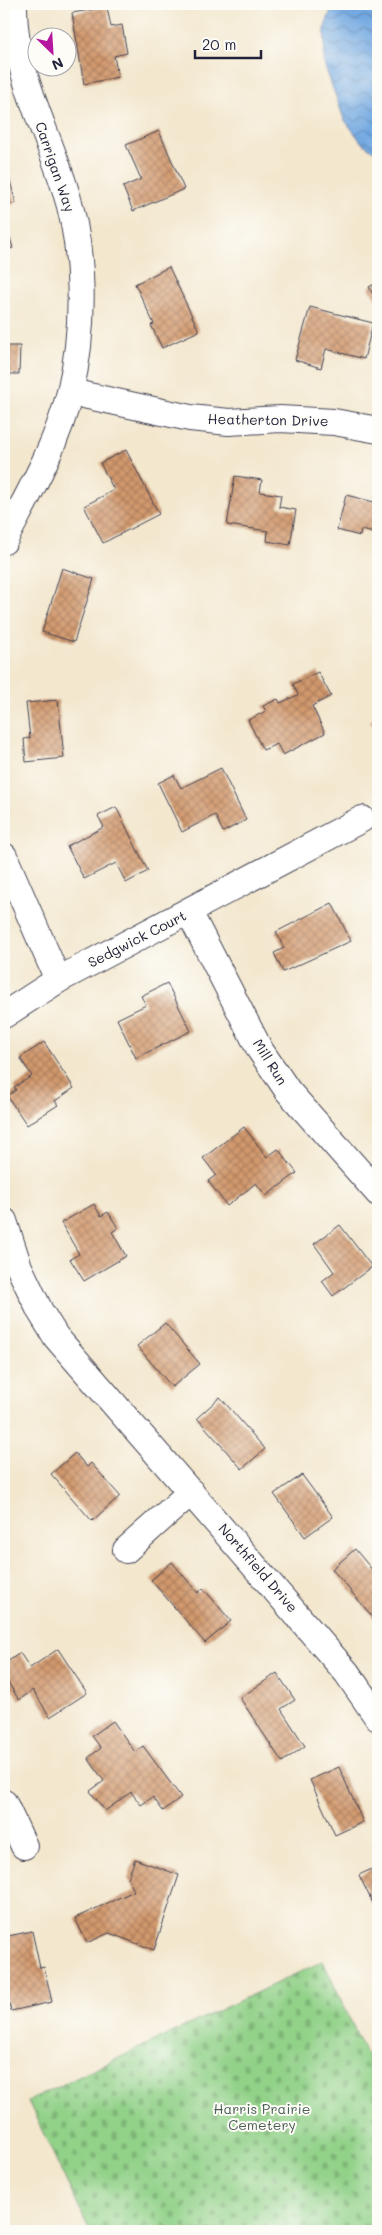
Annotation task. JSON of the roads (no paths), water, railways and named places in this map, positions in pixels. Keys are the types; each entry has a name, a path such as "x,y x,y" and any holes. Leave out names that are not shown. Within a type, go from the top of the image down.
{"street":[{"name":"Carrigan Way","path":"4,541 37,478 54,439 70,392 79,328 81,283 77,239 66,191 31,100 21,64 14,21 14,4"},
{"name":"Heatherton Drive","path":"70,392 190,418 229,422 280,420 334,422 378,430"},
{"name":"Sedgwick Court","path":"4,1015 58,980 362,819"},
{"path":"4,856 58,980"},
{"name":"Mill Run","path":"189,912 260,1050 288,1091 378,1193"},
{"name":"Northfield Drive","path":"4,1221 19,1267 40,1311 56,1337 348,1673 378,1718"},
{"path":"126,1550 191,1492"},
{"path":"4,1803 24,1846"}],"water":[{"path":"333,4 378,4 378,154 362,143 344,119 324,64 325,27"}],"park label":[{"name":"Harris Prairie Cemetery","path":"262,2118"}]}
